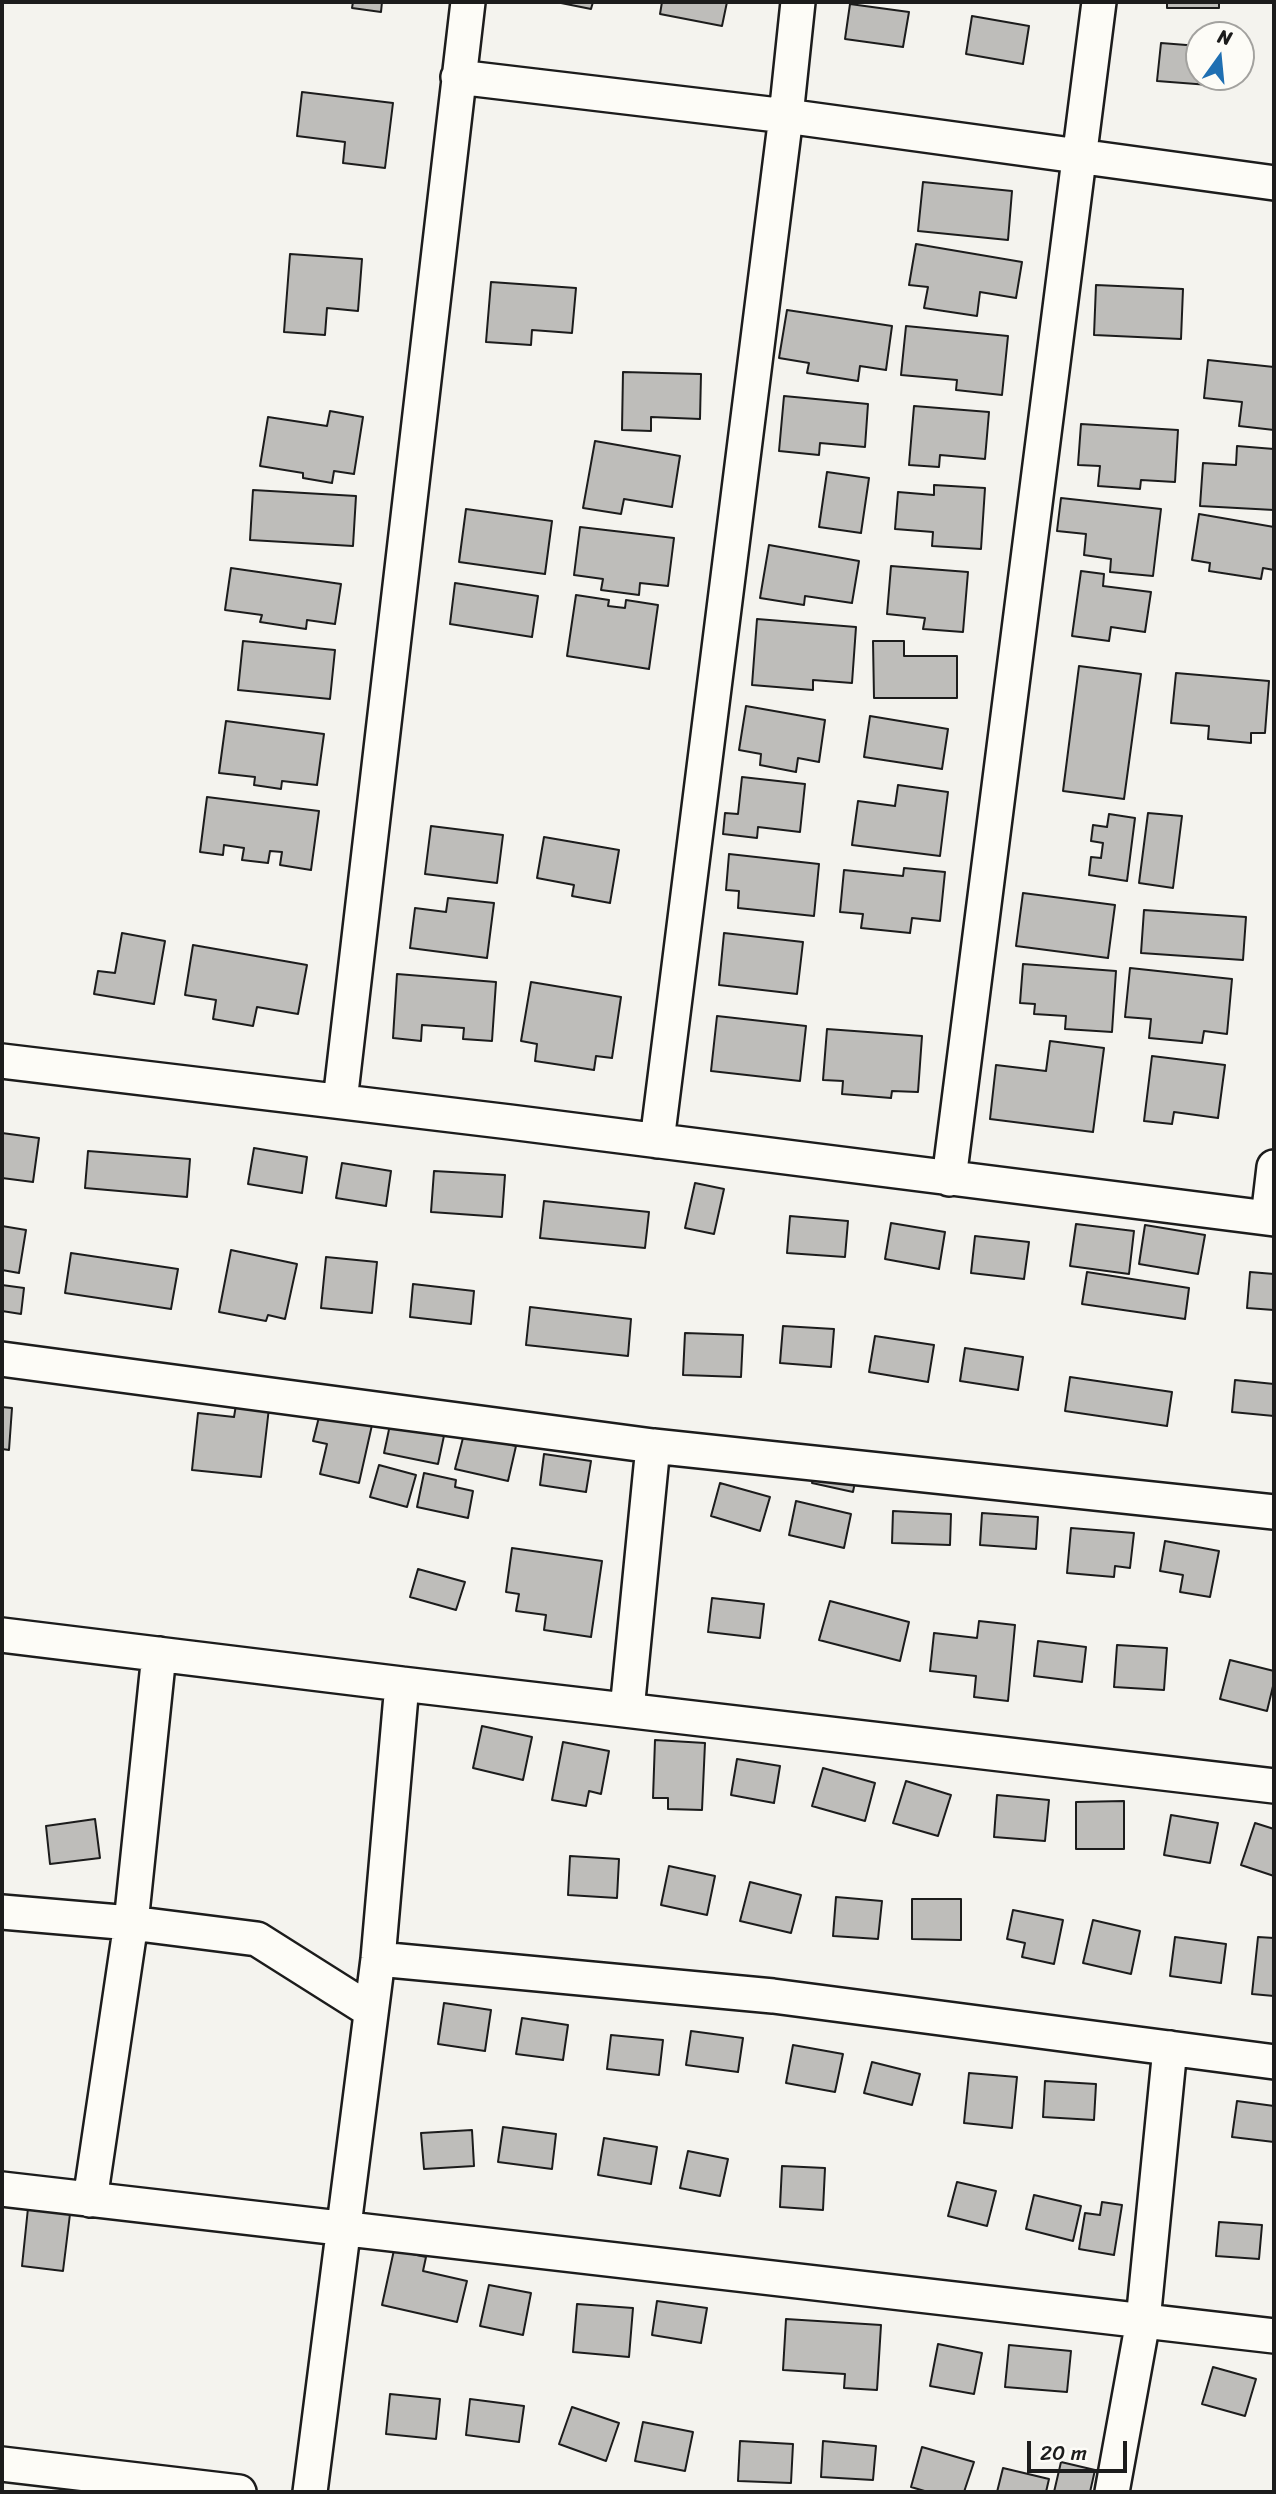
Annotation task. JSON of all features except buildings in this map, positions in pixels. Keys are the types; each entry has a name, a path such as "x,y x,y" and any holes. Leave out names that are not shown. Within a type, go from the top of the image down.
{"street":[{"path":"340,1101 468,2"},
{"path":"657,1141 798,2"},
{"path":"949,1179 1099,2"},
{"path":"458,77 786,116 1274,183"},
{"path":"2,1061 1271,1219 1274,1167"},
{"path":"2,1359 653,1446 1274,1512"},
{"path":"627,1710 653,1446"},
{"path":"2,1635 1274,1786"},
{"path":"90,2200 131,1923 159,1654"},
{"path":"310,2492 377,1959 402,1684"},
{"path":"2,1912 131,1923 257,1939 371,2011"},
{"path":"377,1959 773,1996 1274,2062"},
{"path":"1112,2492 1143,2321 1170,2048"},
{"path":"2,2189 1274,2336"},
{"path":"2,2464 239,2492"}]}
